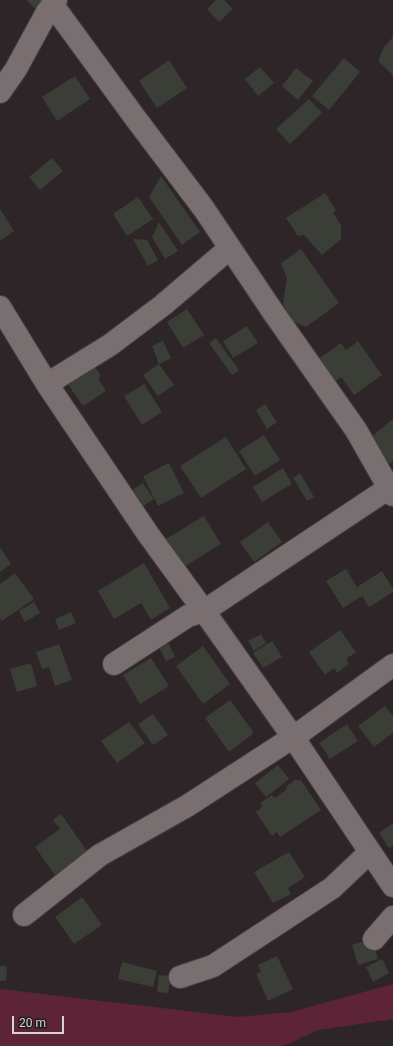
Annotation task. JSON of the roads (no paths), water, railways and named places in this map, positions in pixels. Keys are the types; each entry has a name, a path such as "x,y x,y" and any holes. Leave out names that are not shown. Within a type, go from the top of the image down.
{"street":[{"path":"0,92 16,69 54,2 140,125 204,209 273,312 356,430 391,492 204,611 188,616 114,664"},
{"path":"47,384 110,345 163,306 230,248"},
{"path":"0,307 47,384 148,534 292,737 393,886"},
{"path":"24,915 100,855 187,806 292,737 393,666"},
{"path":"180,977 213,966 332,888 370,852"},
{"path":"374,939 393,917"}]}
